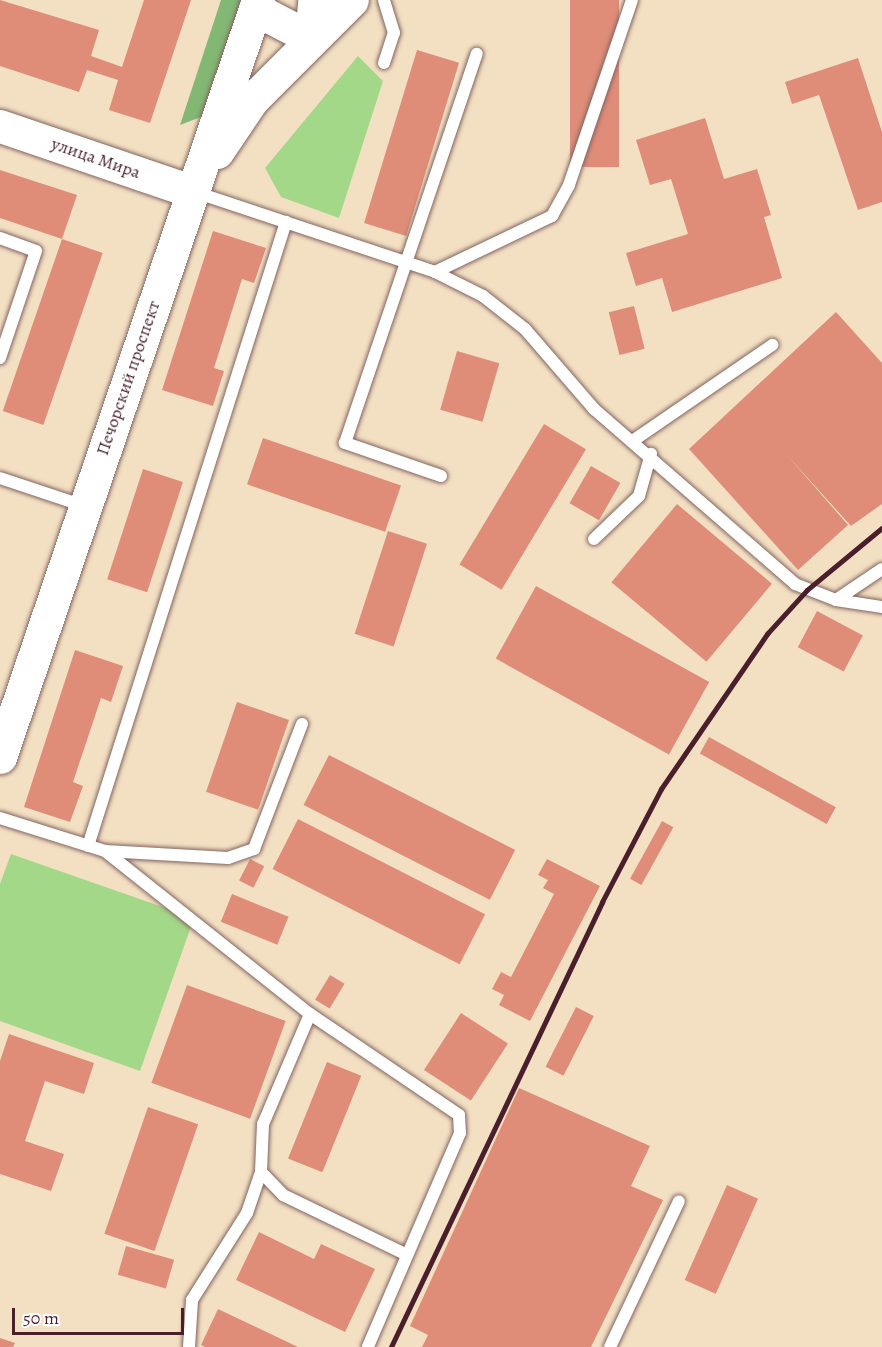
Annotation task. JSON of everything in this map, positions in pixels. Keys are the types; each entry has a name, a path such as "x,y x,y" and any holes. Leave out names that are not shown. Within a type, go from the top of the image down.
{"main road":[{"path":"191,191 252,100 311,38 352,0"},
{"path":"265,11 317,1 311,38"},
{"path":"265,11 311,38"},
{"name":"Печорский проспект","path":"0,757 238,57 265,11"},
{"name":"улица Мира","path":"0,126 191,191"}],"lane":[{"path":"384,0 394,33 384,63"},
{"path":"435,272 552,216 569,185 632,0"},
{"path":"441,476 345,443 477,54"},
{"path":"191,191 408,262 435,272 483,296 525,329 594,409 651,454 795,584 836,600 882,607"},
{"path":"88,846 286,222"},
{"path":"0,238 36,251 0,358"},
{"path":"634,440 772,345"},
{"path":"594,539 639,496 651,454"},
{"path":"0,478 85,507"},
{"path":"836,600 882,570"},
{"path":"0,818 105,851 228,858 254,849 302,724"},
{"path":"105,851 310,1014 459,1114 460,1133 405,1254 368,1347"},
{"path":"189,1347 192,1300 247,1213 261,1172 258,1139 310,1014"},
{"path":"261,1172 283,1195 405,1254"},
{"path":"610,1347 679,1202"}],"green space":[{"path":"221,0 245,0 206,115 180,125"},
{"path":"358,56 383,81 339,218 281,197 265,168"},
{"path":"11,854 194,918 140,1071 0,1021 0,884"}],"building":[{"path":"0,0 99,30 91,56 122,67 144,0 191,0 150,123 109,110 118,80 87,70 79,92 0,66"},
{"path":"570,0 619,0 619,167 570,167"},
{"path":"417,50 459,63 406,236 364,223"},
{"path":"858,58 882,132 882,202 858,210 819,95 792,104 785,82"},
{"path":"705,118 724,179 757,169 771,215 764,217 782,278 672,312 662,278 636,286 626,253 688,234 671,179 650,185 636,140"},
{"path":"0,170 77,195 62,239 0,218"},
{"path":"213,231 266,248 254,283 242,279 214,368 224,371 213,406 162,390"},
{"path":"62,239 103,253 43,425 3,411"},
{"path":"634,306 645,349 619,355 609,312"},
{"path":"836,312 882,363 882,504 851,526 787,455 848,525 798,570 689,449"},
{"path":"457,351 499,363 482,422 440,410"},
{"path":"544,424 586,449 502,590 460,565"},
{"path":"263,438 401,486 385,532 247,484"},
{"path":"591,466 620,483 599,520 570,503"},
{"path":"143,469 183,482 147,592 107,579"},
{"path":"677,504 772,584 706,662 611,582"},
{"path":"388,531 427,544 394,646 355,634"},
{"path":"536,586 709,682 669,755 496,659"},
{"path":"817,611 863,635 844,672 798,647"},
{"path":"75,650 123,666 111,702 101,698 73,782 83,786 70,822 24,807"},
{"path":"237,702 289,720 258,810 206,792"},
{"path":"709,737 836,807 827,824 700,754"},
{"path":"329,755 515,850 490,900 304,805"},
{"path":"298,819 485,914 460,964 273,869"},
{"path":"662,821 673,827 641,885 630,879"},
{"path":"250,859 264,866 253,888 239,880"},
{"path":"547,859 600,886 530,1021 499,1005 504,995 492,989 501,972 511,977 554,894 543,888 548,880 538,875"},
{"path":"232,894 289,917 277,945 221,922"},
{"path":"330,975 345,984 330,1009 315,1000"},
{"path":"187,985 286,1021 250,1119 151,1083"},
{"path":"576,1007 594,1016 563,1076 546,1067"},
{"path":"461,1013 508,1043 471,1101 424,1070"},
{"path":"9,1034 94,1063 84,1094 45,1081 25,1141 64,1154 51,1191 0,1174 0,1061"},
{"path":"327,1062 361,1076 322,1172 288,1158"},
{"path":"519,1088 650,1146 631,1186 663,1200 591,1347 422,1347 428,1335 410,1326"},
{"path":"148,1107 198,1124 154,1251 104,1234"},
{"path":"727,1185 758,1199 716,1294 685,1280"},
{"path":"259,1232 314,1259 321,1244 375,1269 345,1332 236,1280"},
{"path":"126,1246 174,1260 166,1289 118,1275"},
{"path":"218,1309 298,1347 205,1347 201,1345"},
{"path":"0,1338 15,1343 13,1347 0,1347"}],"railway":[{"path":"391,1347 602,902 661,789 767,634 807,590 882,528"}]}
